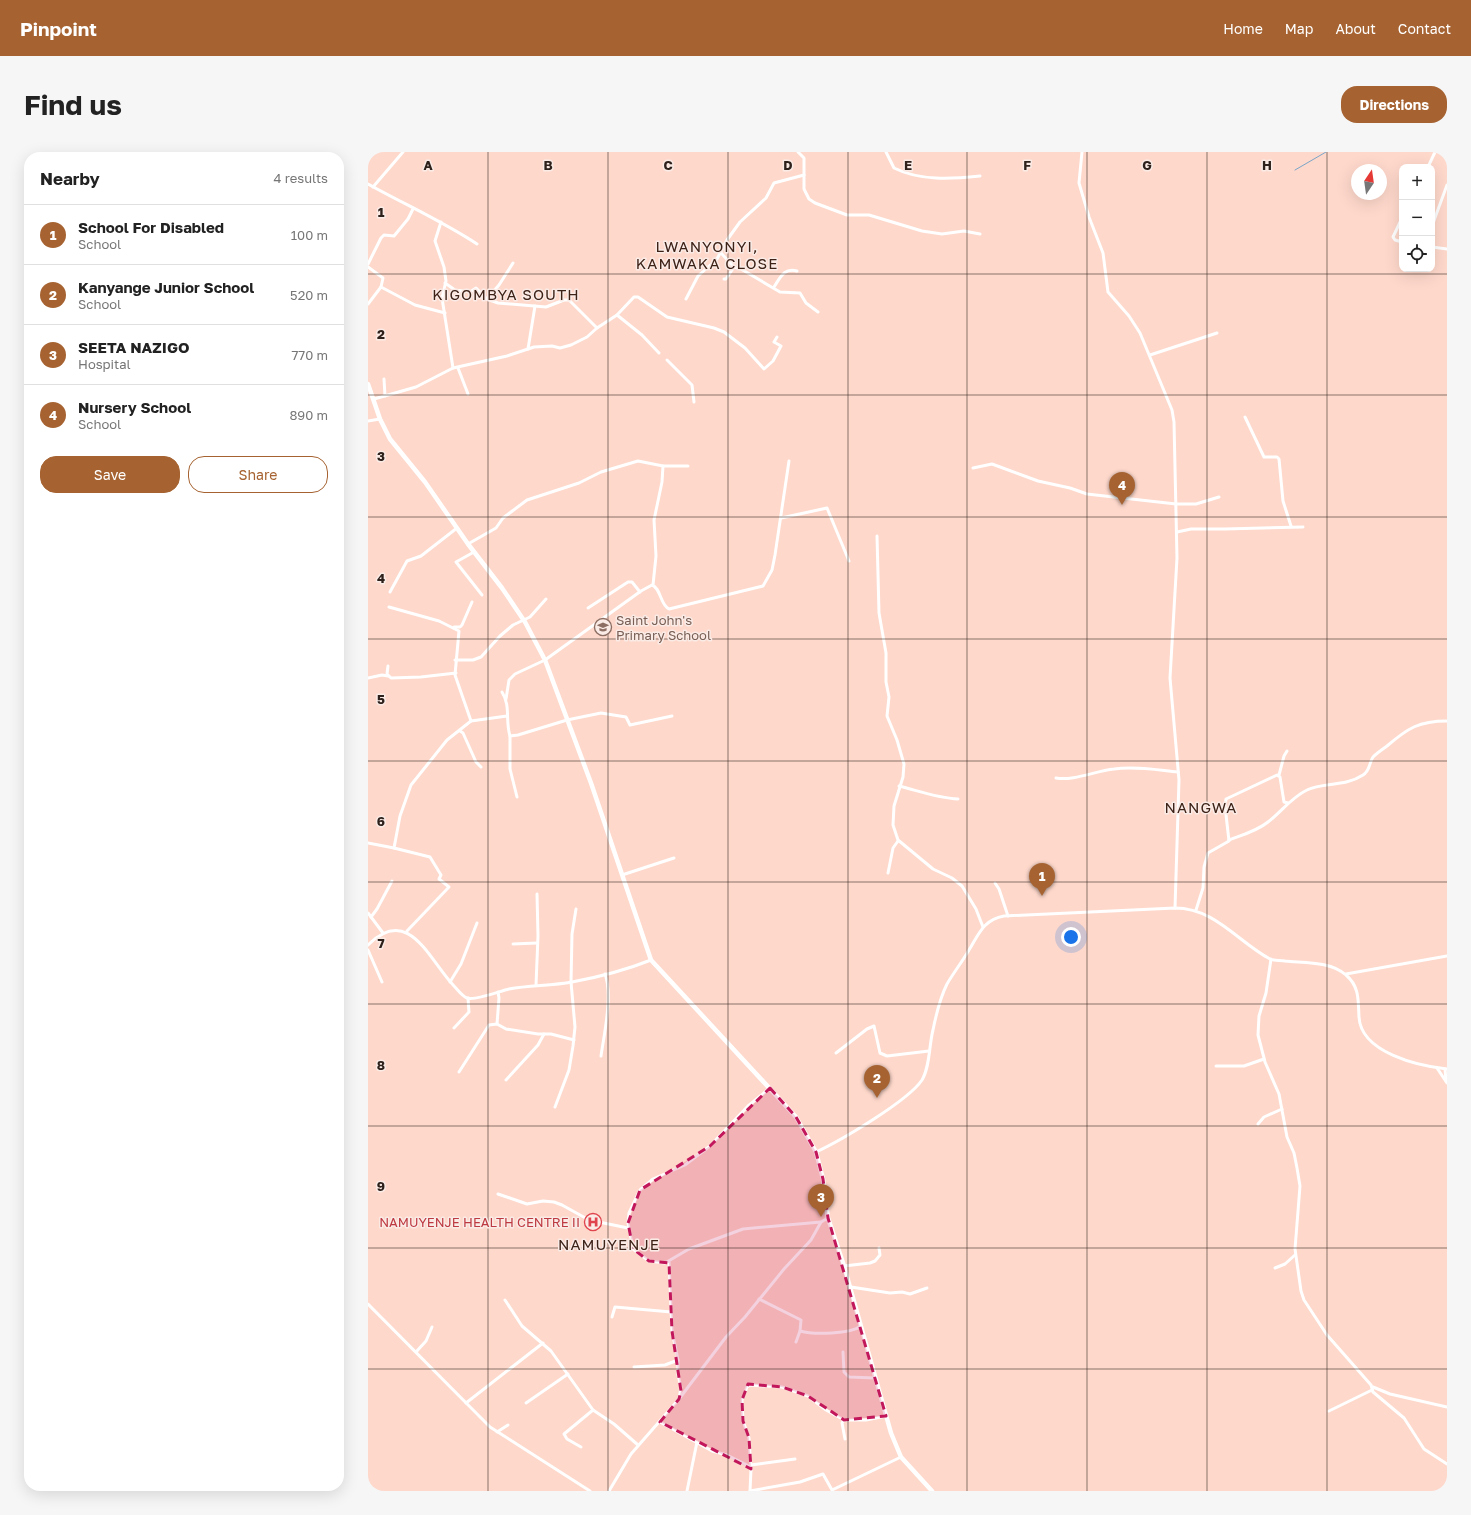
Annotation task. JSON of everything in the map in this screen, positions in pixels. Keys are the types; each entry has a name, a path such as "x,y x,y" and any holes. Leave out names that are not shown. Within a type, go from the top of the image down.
{"street":[{"path":"374,187 403,152"},
{"path":"886,152 894,168 908,173 944,179 980,176"},
{"path":"1082,152 1079,183 1089,217 1103,253 1108,292 1134,323 1150,355 1172,410 1174,422 1177,558 1170,678 1178,772 1175,908"},
{"path":"1429,164 1435,152"},
{"path":"800,153 804,158 804,189 809,199 815,203 847,215 869,215 922,231 942,234 964,231 980,234"},
{"path":"686,299 698,276 713,264 730,234 740,222 766,198 774,183 804,175"},
{"path":"368,184 413,209 441,222 477,244"},
{"path":"1435,218 1447,185"},
{"path":"368,304 381,287 383,278 382,275 368,266 381,238 384,235 394,236 408,219 413,209"},
{"path":"441,222 435,241 444,267 445,283 442,298 453,368"},
{"path":"1399,224 1393,237 1395,240 1399,241"},
{"path":"1435,247 1447,249"},
{"path":"720,253 734,267 741,269 774,287 780,292 800,293 806,303 818,312"},
{"path":"487,299 499,285 513,263"},
{"path":"724,279 726,279 734,267"},
{"path":"774,287 781,275 786,271 798,270"},
{"path":"445,283 455,290 470,292 476,288 487,299 498,303 546,308 564,300 569,300 596,328"},
{"path":"381,287 415,305 445,313"},
{"path":"374,399 416,387 453,368 543,346 565,347 583,340 596,328 617,314 634,297 638,297 667,317 714,328 724,332 746,348 764,369 773,360 781,346 774,342 777,336"},
{"path":"528,349 535,306"},
{"path":"617,314 642,335 659,353"},
{"path":"1150,355 1217,333"},
{"path":"667,360 692,385 694,402"},
{"path":"458,368 468,394"},
{"path":"384,379 386,396"},
{"path":"368,384 380,419 390,439 425,482 523,619 545,660 591,783 651,960 690,1004 796,1117 816,1152 824,1179 828,1218 844,1266 886,1416 901,1457 932,1491"},
{"path":"1245,417 1264,457 1277,457 1279,459 1283,501 1291,526"},
{"path":"368,421 380,419"},
{"path":"468,544 496,528 503,518 527,500 579,483 601,472 632,462 640,461 663,466 688,466"},
{"path":"653,585 656,587 666,607 669,609 763,586 772,570 789,461"},
{"path":"973,468 992,464 1038,481 1070,488 1087,494 1176,504 1196,504 1219,497"},
{"path":"653,585 656,556 654,520 662,482 663,466"},
{"path":"781,518 827,508 849,561"},
{"path":"1177,532 1191,528 1225,529 1291,526 1303,527"},
{"path":"390,592 405,563 421,556 457,528"},
{"path":"877,536 879,613 886,653 886,682 889,697 886,716 897,740 904,764 904,770 894,806 893,825 898,841 934,869 952,878 962,886 976,909 983,927"},
{"path":"474,552 456,562 482,595"},
{"path":"588,608 628,582 632,582 640,592"},
{"path":"506,699 509,680 515,674 545,660 640,592 653,585"},
{"path":"455,660 481,657 500,636 523,619 530,617 546,599"},
{"path":"389,607 439,621 454,627 460,627 472,602"},
{"path":"454,627 460,635 455,660 456,673 471,722"},
{"path":"388,666 388,676"},
{"path":"368,678 382,675 391,678 413,678 456,673"},
{"path":"502,692 508,707 507,716 510,736 510,769 517,797"},
{"path":"510,736 518,736 567,720 602,712 626,717 632,725 672,716"},
{"path":"394,848 400,816 411,785 448,740 471,722 507,716"},
{"path":"1196,910 1203,888 1204,867 1208,853 1228,843 1229,840 1256,830 1267,823 1288,804 1307,790 1334,785 1362,776 1368,770 1374,757 1402,733 1417,725 1428,722 1447,721"},
{"path":"460,731 463,734 476,762 481,767"},
{"path":"1287,751 1284,756 1279,776 1284,802 1288,804"},
{"path":"1056,778 1070,780 1085,774 1116,768 1136,768 1178,772"},
{"path":"1229,840 1225,806 1226,799 1279,776"},
{"path":"899,786 922,791 934,797 958,800"},
{"path":"888,873 893,848 898,841"},
{"path":"368,843 394,848 430,858 432,864 440,872 439,879 449,887 407,932"},
{"path":"622,875 674,858"},
{"path":"371,917 378,909 392,881"},
{"path":"995,883 999,888 1008,916"},
{"path":"536,985 537,894"},
{"path":"816,1152 862,1126 912,1091 924,1076 933,1028 944,991 976,935 983,927 994,919 1008,916 1175,908 1196,910 1224,926 1271,960 1326,965 1346,974 1358,992 1360,1023 1370,1040 1382,1049 1414,1063 1446,1069 1446,1082"},
{"path":"555,1107 569,1070 574,1040 575,1027 571,982 572,934 576,909"},
{"path":"368,913 383,933"},
{"path":"450,982 461,964 477,923"},
{"path":"368,945 383,933 407,932 415,937 450,982 468,998 536,985 571,982 624,970 651,960"},
{"path":"512,944 537,943"},
{"path":"368,950 382,982"},
{"path":"1346,974 1447,956"},
{"path":"1271,960 1266,993 1257,1028 1264,1059 1279,1094 1287,1136 1294,1153 1300,1186 1295,1255 1304,1300 1327,1335 1372,1389 1388,1406 1404,1418 1424,1449 1447,1464"},
{"path":"600,1056 607,1014 608,985 605,974"},
{"path":"497,1024 498,992"},
{"path":"454,1028 469,1012 468,998"},
{"path":"459,1072 489,1025 497,1024 506,1029 551,1034 574,1040"},
{"path":"836,1053 867,1028 874,1026 880,1053 887,1056 929,1051"},
{"path":"506,1080 538,1045 544,1034"},
{"path":"1216,1066 1244,1066 1264,1059"},
{"path":"1436,1067 1446,1082"},
{"path":"770,1088 748,1106 710,1146 685,1165 659,1176 642,1188 629,1213 628,1228 633,1249 642,1257 654,1263 669,1262 689,1249 743,1229 821,1222 828,1218"},
{"path":"1258,1124 1264,1117 1282,1109"},
{"path":"498,1194 527,1204 543,1201 554,1202 589,1220 628,1228"},
{"path":"609,1491 626,1460 679,1399 726,1337 811,1240 821,1222"},
{"path":"844,1266 875,1261 880,1255 879,1248"},
{"path":"1275,1268 1285,1264 1295,1255"},
{"path":"669,1262 672,1331 678,1360 678,1375 681,1387 679,1399"},
{"path":"850,1287 890,1293 910,1294 927,1288"},
{"path":"759,1299 801,1320 800,1331 796,1342"},
{"path":"505,1300 522,1326 543,1343 568,1374 593,1410 614,1424 638,1445"},
{"path":"368,1304 466,1403 497,1432 590,1491"},
{"path":"612,1318 614,1307 671,1312"},
{"path":"800,1331 810,1334 848,1331 855,1330 861,1326"},
{"path":"416,1352 426,1341 432,1327"},
{"path":"466,1403 543,1343"},
{"path":"842,1352 844,1372 848,1377 875,1378"},
{"path":"634,1366 665,1365 678,1360"},
{"path":"526,1403 568,1374"},
{"path":"886,1416 866,1420 844,1420 826,1410 808,1396 782,1388 750,1385 747,1387 742,1400 743,1421 749,1438 751,1465 750,1491 800,1482 823,1474 832,1490 901,1457"},
{"path":"1329,1411 1372,1389 1447,1407"},
{"path":"581,1447 567,1439 564,1434 593,1410"},
{"path":"844,1420 842,1423 845,1439"},
{"path":"660,1422 712,1451 727,1455 747,1465 751,1469"},
{"path":"497,1432 508,1425"},
{"path":"687,1491 697,1442"},
{"path":"751,1465 795,1459"}],"highlighted area":[{"path":"770,1088 796,1117 816,1152 823,1179 828,1218 886,1416 844,1420 808,1396 782,1387 748,1384 742,1400 743,1421 749,1438 751,1469 660,1422 679,1399 681,1391 672,1331 669,1263 649,1261 633,1249 628,1223 640,1190 710,1146"}],"waterway":[{"path":"1295,170 1326,152"}],"place":[{"name":"Nursery School","path":"1122,505"},
{"name":"Saint John's Primary School","path":"603,627"},
{"name":"School For Disabled","path":"1042,896"},
{"name":"Kanyange Junior School","path":"877,1098"},
{"name":"SEETA NAZIGO","path":"821,1217"},
{"name":"NAMUYENJE HEALTH CENTRE II","path":"593,1222"}],"district":[{"name":"LWANYONYI, KAMWAKA CLOSE","path":"707,256"},
{"name":"KIGOMBYA SOUTH","path":"506,295"},
{"name":"NANGWA","path":"1201,808"},
{"name":"NAMUYENJE","path":"609,1245"}]}
